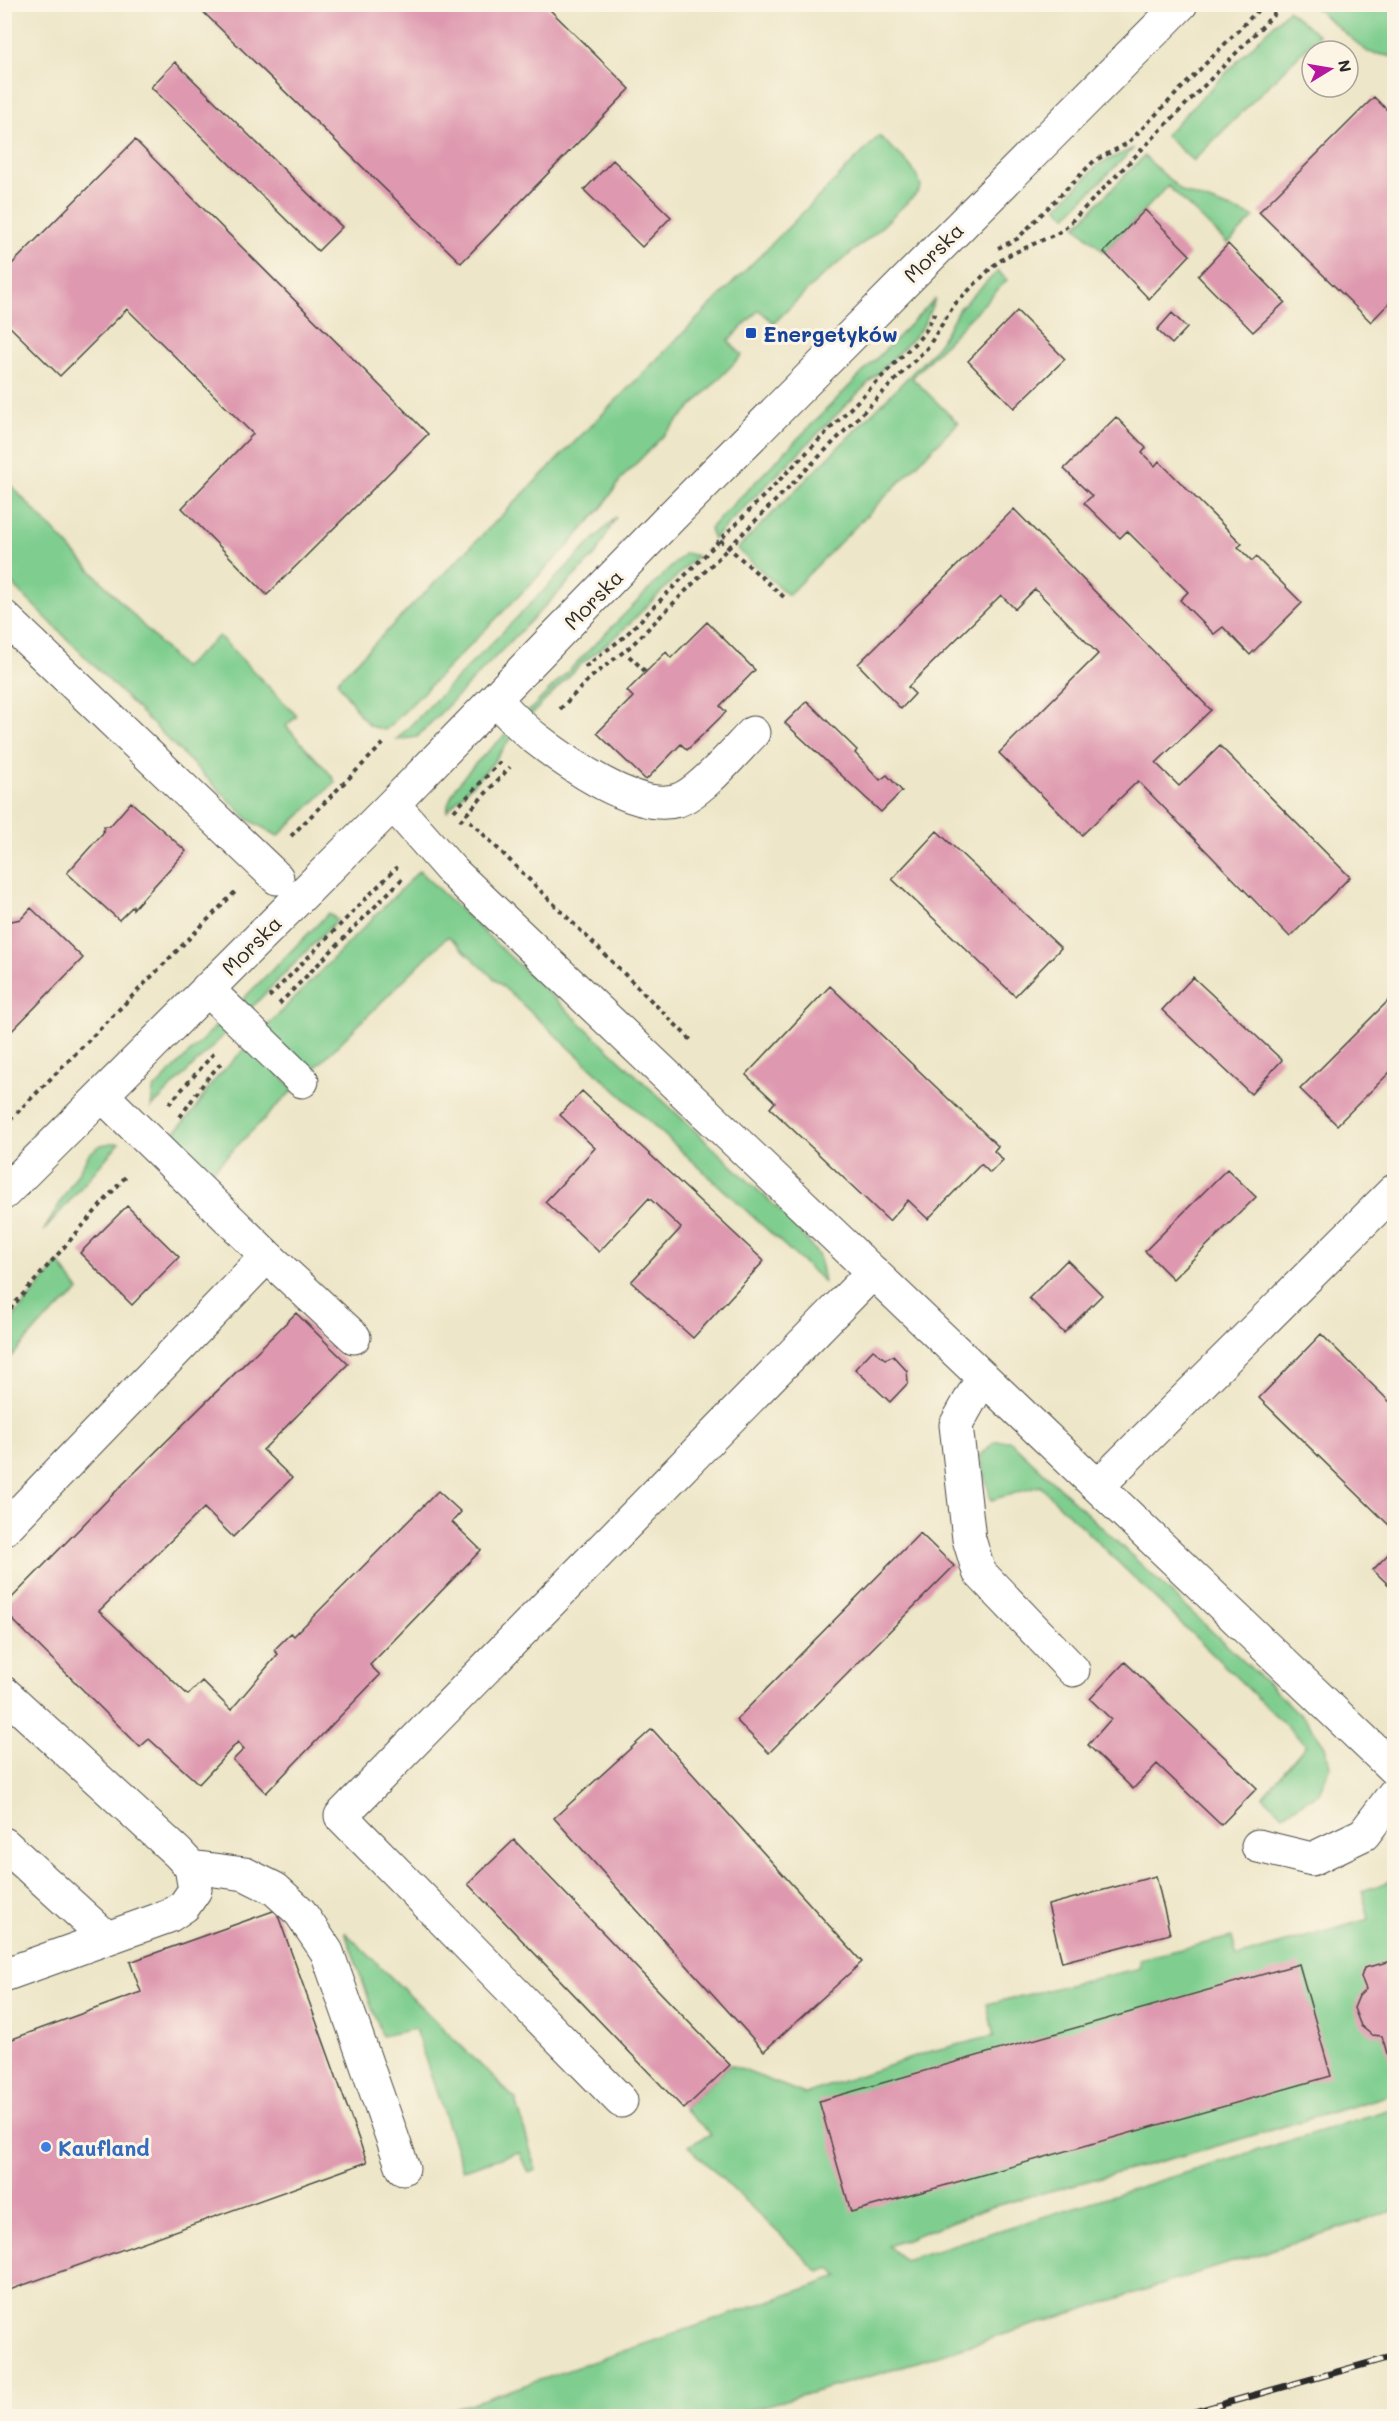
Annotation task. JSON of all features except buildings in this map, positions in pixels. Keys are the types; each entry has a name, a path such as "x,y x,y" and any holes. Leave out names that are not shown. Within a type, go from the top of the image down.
{"street":[{"name":"Morska","path":"4,1193 496,700 672,516 1181,4"},
{"path":"4,616 270,871"},
{"path":"496,700 529,733 602,782 635,797 658,801 678,800 693,792 753,733"},
{"path":"393,804 431,850 453,872 1395,1769"},
{"path":"207,989 302,1081"},
{"path":"102,1095 267,1256 354,1336"},
{"path":"1098,1486 1395,1191"},
{"path":"4,1529 267,1256"},
{"path":"621,2101 340,1816 873,1272"},
{"path":"983,1377 956,1425 972,1550 979,1572 1073,1670"},
{"path":"4,1693 191,1867 245,1874 275,1889 300,1912 327,1952 403,2168"},
{"path":"1258,1846 1312,1859 1364,1834 1395,1794"},
{"path":"4,1844 107,1938"},
{"path":"4,1975 169,1916 184,1906 195,1890 191,1867"}],"path":[{"path":"991,254 1017,239 1094,161 1128,143 1264,4"},
{"path":"452,813 459,810 529,733 590,678 631,646 928,346 950,310 993,266 1007,256 1058,233 1066,227 1284,4"},
{"path":"583,669 618,644 919,339 927,329 940,303"},
{"path":"720,540 785,598"},
{"path":"629,656 646,672"},
{"path":"455,826 504,775 529,733"},
{"path":"4,1126 270,871 337,792 386,741"},
{"path":"470,821 698,1046"},
{"path":"177,1120 247,1028 399,864"},
{"path":"168,1105 405,876"},
{"path":"4,1316 135,1166"}],"green space":[{"path":"1311,5 1394,5 1394,57 1368,52 1360,45 1360,39 1352,39"},
{"path":"1288,10 1319,35 1315,39 1300,39 1300,54 1193,161 1165,135"},
{"path":"879,136 914,171 921,186 918,192 872,236 820,278 774,323 759,310 728,341 742,355 621,479 604,505 567,547 389,727 385,730 370,726 337,681"},
{"path":"1134,148 1066,216 1057,207 1099,164"},
{"path":"1144,156 1183,192 1254,217 1228,244 1168,186 1104,252 1076,226"},
{"path":"998,271 1007,280 912,378 958,423 788,595 737,549 929,356 959,309"},
{"path":"935,299 923,326 915,336 713,539 710,528"},
{"path":"4,478 183,668 219,636 297,716 286,726 335,782 278,836 249,820 5,577"},
{"path":"616,517 596,554 417,737 396,740"},
{"path":"685,553 697,556 619,634 580,665 528,718 526,714"},
{"path":"508,732 514,734 492,764 447,811 455,789 462,778"},
{"path":"419,871 794,1224 819,1256 824,1282 448,936 311,1072 264,1029"},
{"path":"329,913 337,920 247,1012 243,999"},
{"path":"216,1026 230,1029 151,1108 153,1090"},
{"path":"248,1045 294,1089 208,1175 169,1138 194,1111 211,1084"},
{"path":"119,1143 43,1232 89,1154 101,1145"},
{"path":"59,1263 79,1291 41,1324 5,1364 5,1327"},
{"path":"995,1441 1010,1441 1308,1722 1325,1746 1330,1766 1319,1793 1283,1814 1263,1796 1306,1745 1040,1486 991,1500 980,1456"},
{"path":"1394,1880 1394,2094 1210,2148 991,2207 888,2246 904,2260 1394,2108 1394,2211 882,2373 728,2416 435,2416 839,2277 830,2268 819,2272 688,2146 711,2134 684,2109 730,2065 805,2094 932,2051 994,2036 987,2004 1140,1968 1139,1959 1232,1937 1237,1957 1369,1919 1362,1891"},
{"path":"345,1932 516,2100 536,2170 528,2173 519,2152 463,2170 415,2029 382,2036"}],"railway":[{"path":"1180,2416 1394,2356"}],"place":[{"name":"Energetyków","path":"751,333"},
{"name":"Kaufland","path":"46,2147"}]}
